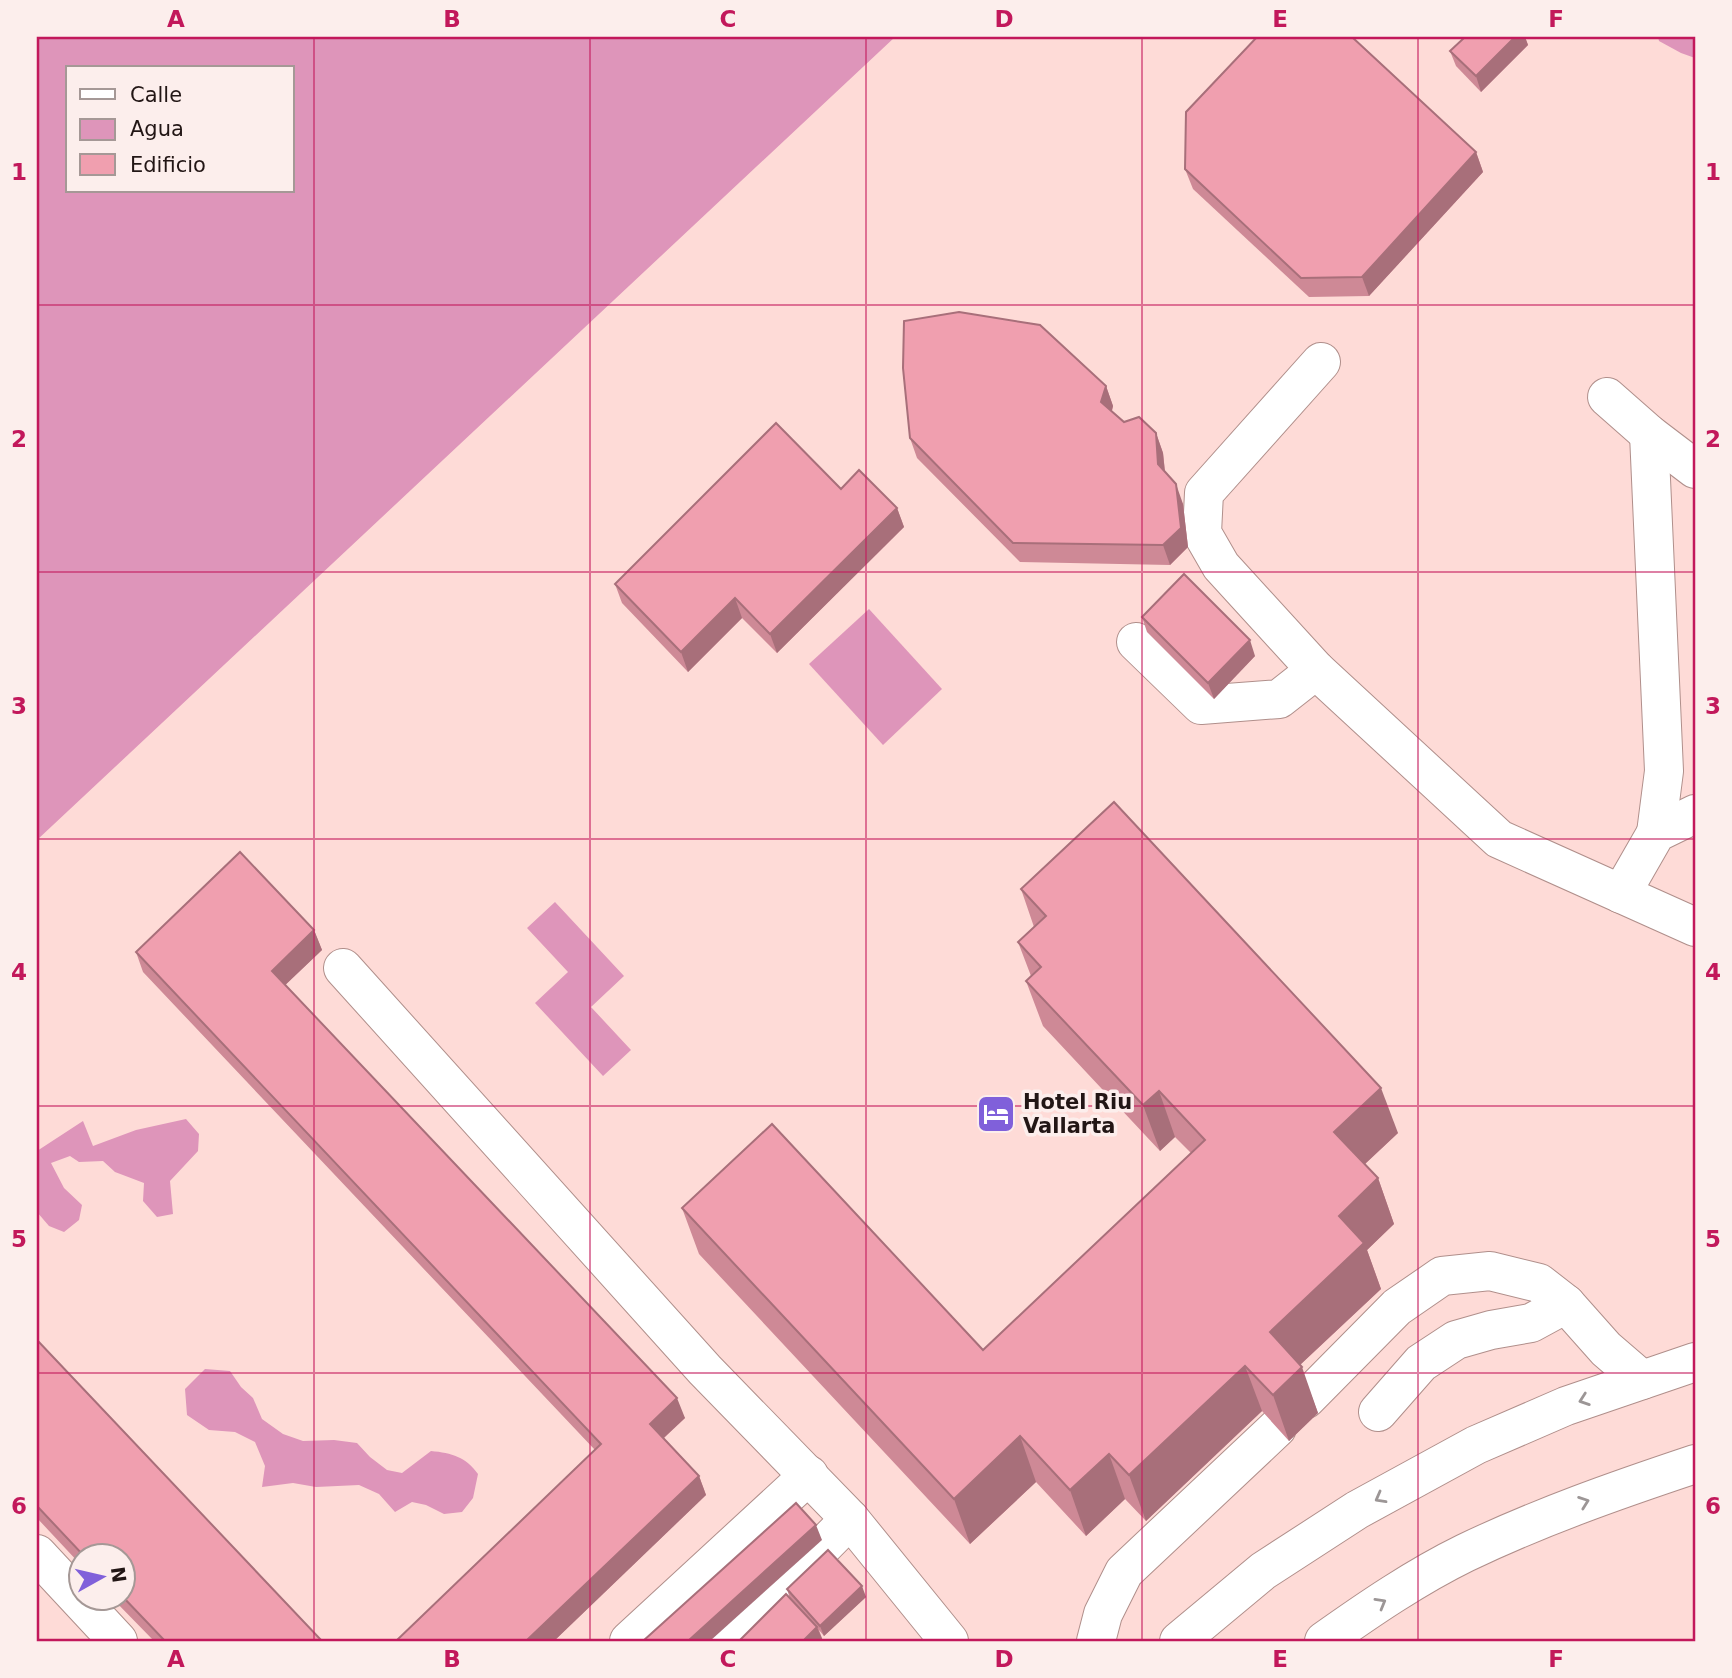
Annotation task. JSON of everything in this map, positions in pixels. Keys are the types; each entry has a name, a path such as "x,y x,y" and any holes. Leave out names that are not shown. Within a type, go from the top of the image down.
{"street":[{"path":"1321,362 1204,493 1202,533 1221,566 1316,670 1499,839 1695,927"},
{"path":"1607,397 1695,469"},
{"path":"1621,894 1657,833 1664,771 1649,434"},
{"path":"1136,642 1201,705 1279,699 1316,670"},
{"path":"1657,833 1695,814"},
{"path":"344,968 705,1370 850,1518 949,1641"},
{"path":"1306,1399 1397,1307 1442,1276 1490,1271 1539,1283 1566,1304 1606,1349 1642,1380"},
{"path":"1378,1412 1421,1363 1456,1340 1531,1323 1566,1304"},
{"path":"1179,1641 1263,1571 1357,1510 1476,1444 1566,1406 1695,1362"},
{"path":"1096,1641 1103,1614 1125,1572 1277,1427"},
{"path":"1324,1641 1367,1610 1464,1554 1580,1503 1695,1464"},
{"path":"629,1641 809,1475"},
{"path":"729,1641 850,1518"},
{"path":"37,1554 118,1641"}],"water":[{"path":"37,37 895,37 37,840"},
{"path":"1658,37 1695,37 1695,58 1659,41"},
{"path":"869,609 942,689 883,745 809,664"},
{"path":"555,902 624,976 591,1007 631,1050 603,1076 535,1003 568,972 527,928"},
{"path":"186,1119 199,1134 198,1151 170,1181 173,1214 157,1217 143,1201 144,1183 115,1172 103,1161 79,1162 70,1156 51,1163 64,1188 82,1205 79,1220 64,1232 49,1226 37,1212 37,1151 83,1121 93,1146 136,1130"},
{"path":"205,1369 230,1371 253,1398 262,1419 283,1434 303,1441 334,1440 357,1443 387,1470 402,1473 431,1451 458,1457 478,1474 473,1498 462,1512 444,1514 426,1505 412,1502 395,1512 379,1494 359,1485 316,1487 293,1483 262,1487 265,1466 255,1442 235,1432 209,1430 187,1415 185,1389"}],"building":[{"path":"1257,37 1352,37 1476,152 1362,277 1301,278 1185,169 1186,112"},
{"path":"1465,37 1515,37 1476,76 1450,51"},
{"path":"959,312 1040,325 1106,386 1101,402 1124,422 1139,417 1156,433 1158,464 1176,484 1181,528 1163,545 1013,543 910,438 903,368 904,321"},
{"path":"776,423 841,489 859,470 897,508 770,634 735,598 681,652 615,584"},
{"path":"1184,574 1250,640 1208,683 1142,617"},
{"path":"1114,802 1381,1088 1334,1132 1378,1178 1339,1216 1364,1243 1270,1332 1302,1367 1273,1395 1245,1366 1129,1475 1109,1454 1070,1490 1020,1436 954,1499 682,1208 772,1124 983,1350 1205,1140 1159,1091 1143,1105 1026,981 1041,967 1018,942 1046,916 1021,889"},
{"path":"240,852 314,930 272,971 677,1398 650,1424 699,1476 526,1641 396,1641 601,1444 136,952"},
{"path":"37,1340 322,1641 165,1641 136,1611 136,1542 71,1542 37,1506"},
{"path":"796,1503 816,1525 688,1641 643,1641"},
{"path":"828,1550 862,1586 820,1626 787,1589"},
{"path":"786,1594 817,1627 803,1641 739,1641"}],"place":[{"name":"Hotel Riu Vallarta","path":"996,1114"}]}
